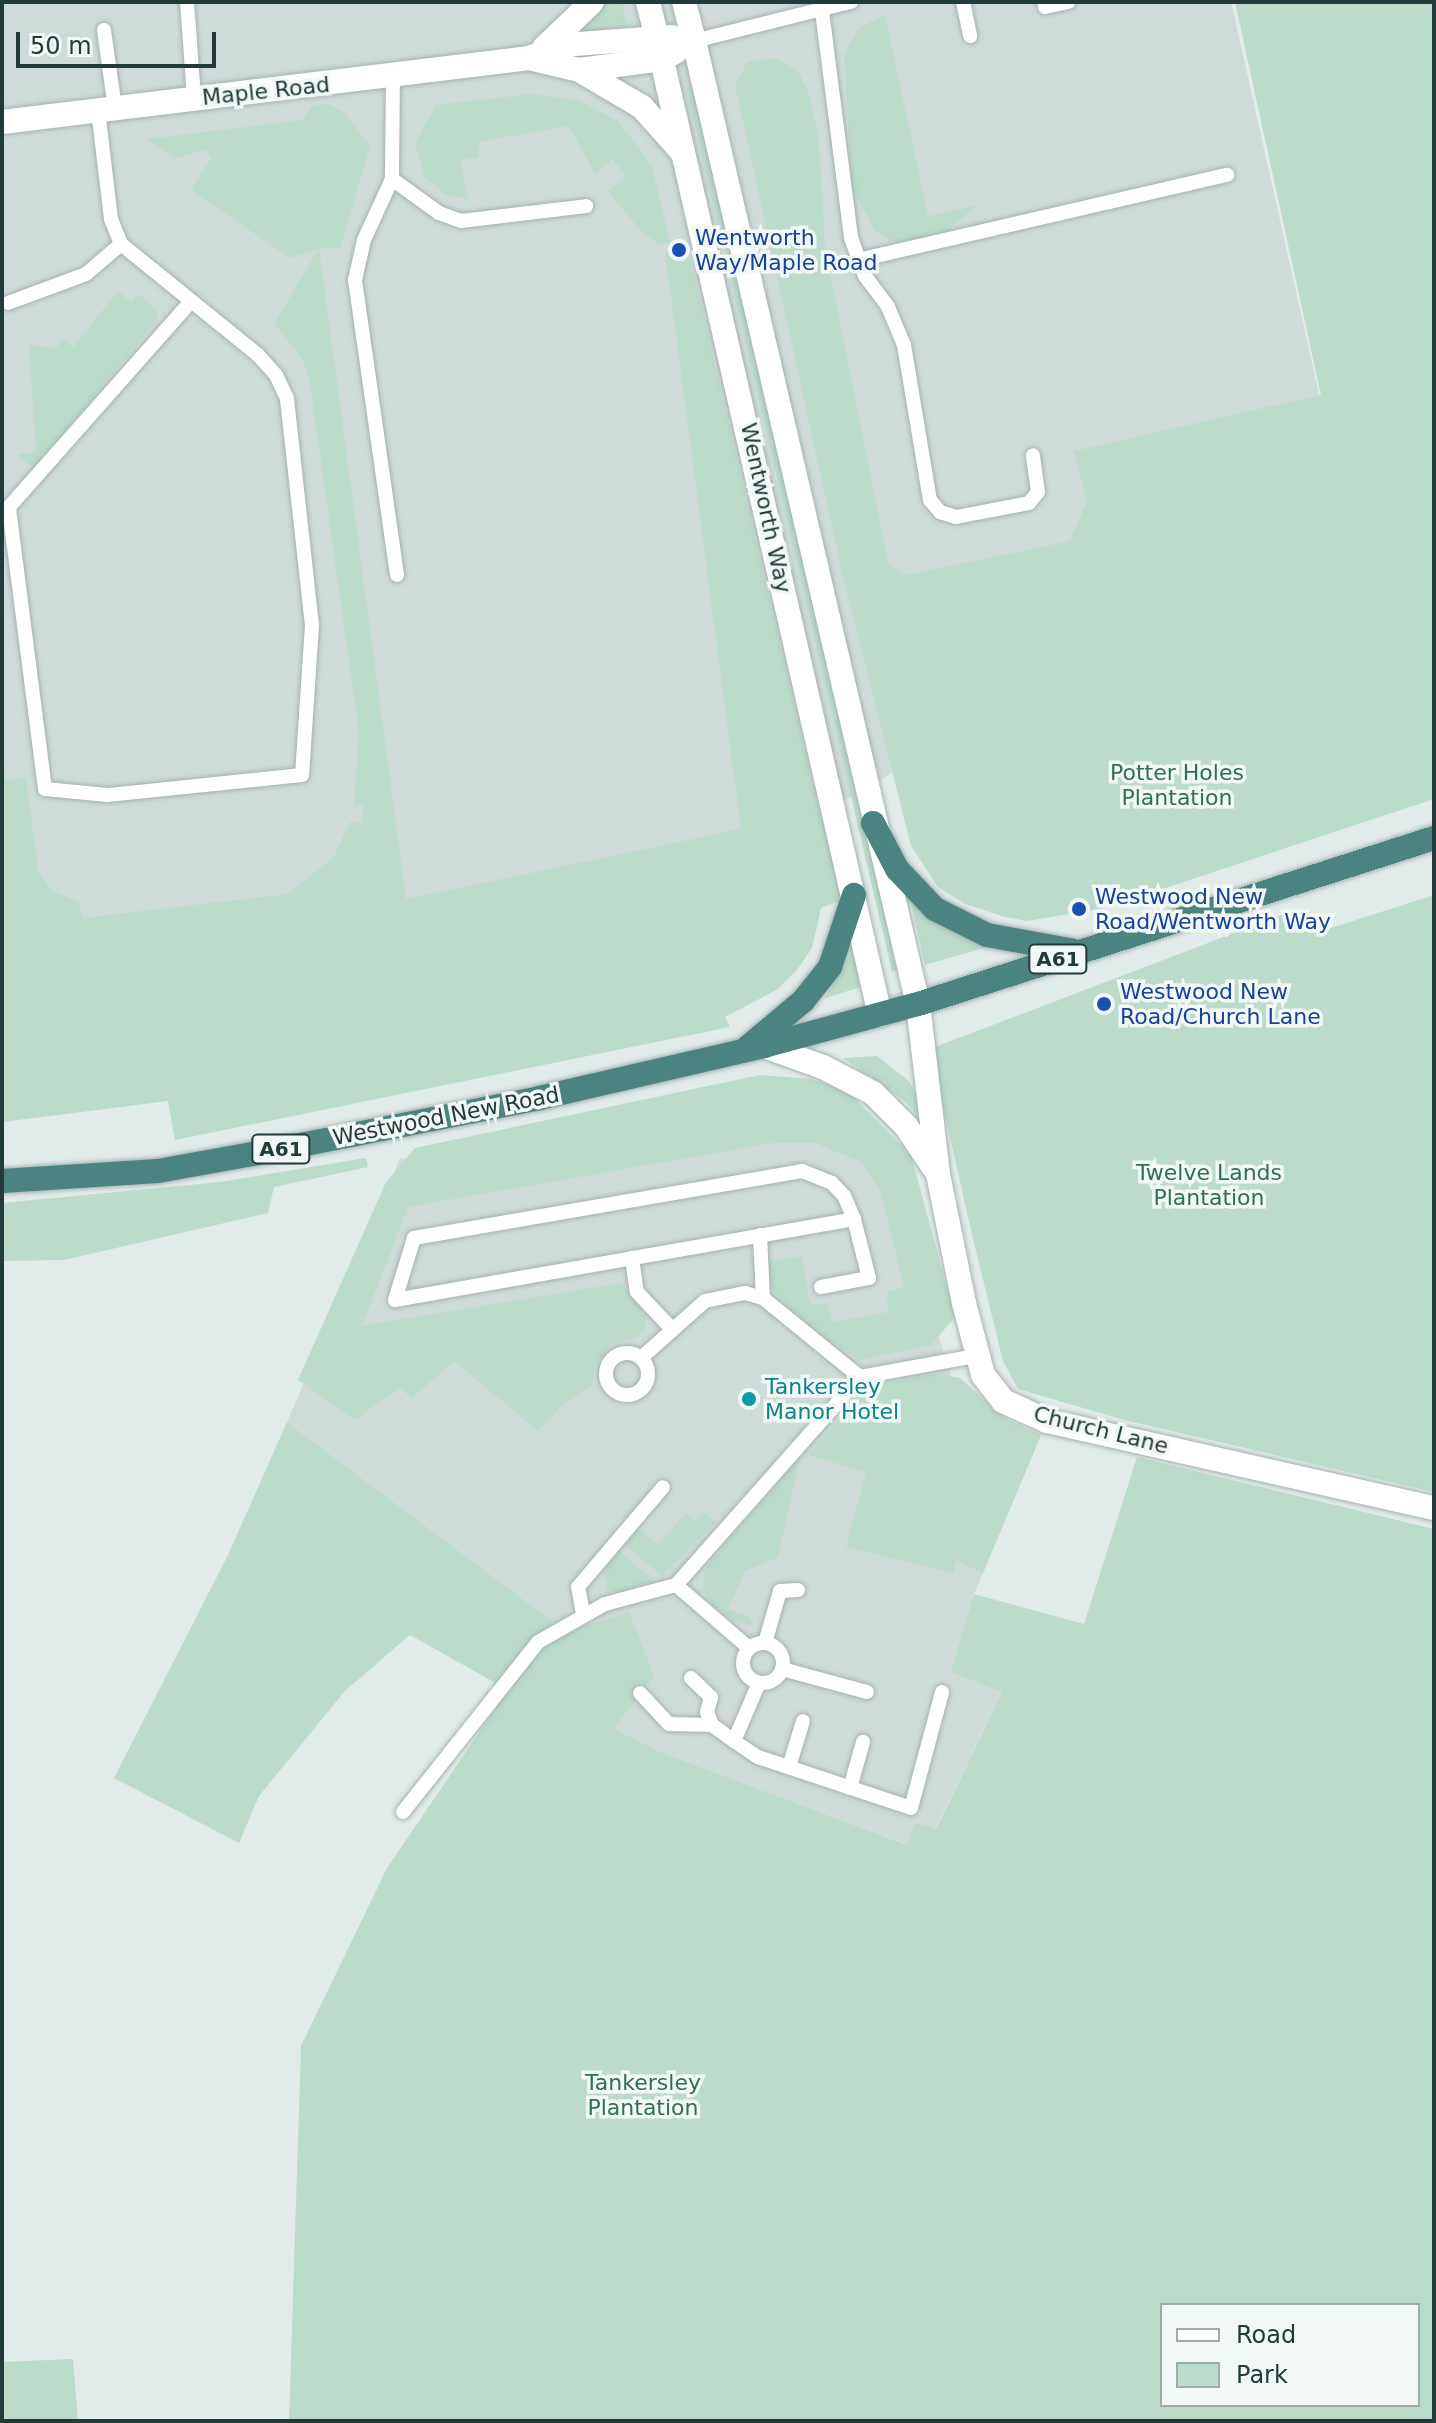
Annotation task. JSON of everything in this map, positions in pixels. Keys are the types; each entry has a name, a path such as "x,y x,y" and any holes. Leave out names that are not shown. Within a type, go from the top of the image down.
{"highway":[{"path":"873,823 897,869 935,909 987,935 1080,952"},
{"name":"Westwood New Road","path":"2,1181 187,1166 539,1098 754,1048 918,1004 1434,838"},
{"path":"754,1048 816,987 839,947 854,895"}],"street":[{"path":"529,58 592,2"},
{"name":"Wentworth Way","path":"648,2 688,159 880,1015"},
{"name":"Wentworth Way","path":"684,2 873,823 918,1004"},
{"name":"Maple Road","path":"2,122 529,58 563,45 656,34 694,41"},
{"name":"Maple Road","path":"529,58 579,70 662,59 694,41"},
{"path":"579,70 642,107 688,159"},
{"name":"Church Lane","path":"918,1004 938,1174 976,1356 1003,1401 1047,1421 1434,1508"},
{"name":"Church Lane","path":"754,1048 823,1067 873,1093 906,1126 938,1174"}],"lane":[{"path":"187,2 194,98"},
{"path":"694,41 851,2"},
{"path":"963,2 970,36"},
{"path":"1044,2 1045,7 1068,2"},
{"path":"822,11 858,260 898,325 934,507 956,517 1029,503 1038,492 1033,455"},
{"path":"104,30 111,219 121,244 191,301 268,365 287,399 312,625 302,775 107,795 45,789 9,507 191,301"},
{"path":"393,76 392,179 364,240 355,280 397,575"},
{"path":"858,260 1227,175"},
{"path":"392,179 439,213 461,221 586,206"},
{"path":"8,303 86,274 121,244"},
{"path":"821,1287 869,1278 854,1219 832,1183 802,1171 414,1238 395,1300 854,1219"},
{"path":"760,1235 763,1298"},
{"path":"632,1258 637,1292 671,1328"},
{"path":"641,1358 671,1328 705,1301 745,1293 763,1298 860,1377"},
{"path":"403,1812 504,1679 538,1642 583,1614 676,1585 860,1377 976,1356"},
{"path":"583,1614 578,1587 663,1487"},
{"path":"676,1585 749,1648"},
{"path":"765,1643 780,1591 798,1590"},
{"path":"749,1648 765,1643 778,1649 782,1669 773,1681 759,1683"},
{"path":"749,1648 744,1668 759,1683"},
{"path":"782,1669 867,1692"},
{"path":"691,1678 711,1697 707,1712 712,1725 734,1741 789,1767 911,1808 942,1692"},
{"path":"734,1741 759,1683"},
{"path":"640,1693 669,1724 712,1725"},
{"path":"789,1767 803,1721"},
{"path":"850,1788 863,1742"}],"shaded area":[{"path":"2,2 1231,2 1363,590 932,750 767,845 445,891 2,992"},
{"path":"755,1124 883,1159 954,1385 1001,1421 1041,1435 974,1594 950,1671 1002,1692 935,1829 908,1845 656,1750 614,1728 567,1632 287,1422 400,1159"}],"green space":[{"path":"605,2 622,2 627,27 579,32"},
{"name":"Potter Holes Plantation","path":"1235,2 1434,2 1434,799 1105,908 1027,921 1005,917 965,904 938,887 911,846 842,572 735,85 747,62 775,58 799,72 810,97 819,141 825,248 888,563 906,575 1070,541 1087,501 1074,451 1321,395"},
{"path":"885,15 928,216 978,205 942,235 914,245 896,243 876,232 852,188 844,54 860,27"},
{"path":"693,87 897,970 892,972 686,88"},
{"path":"532,94 578,100 618,121 652,166 670,242 660,245 641,231 608,191 626,176 612,159 595,174 569,126 478,142 479,157 460,160 468,199 445,195 424,176 415,143 436,105"},
{"path":"328,104 345,113 370,146 340,249 319,248 406,899 741,829 665,251 690,258 819,812 831,806 854,895 821,908 812,948 797,970 778,989 725,1017 730,1027 175,1140 168,1101 2,1122 2,744 6,781 26,777 38,870 52,891 78,901 83,918 288,894 333,858 350,822 362,823 364,805 354,805 359,733 310,383 302,359 275,323 318,249 290,258 191,190 212,157 205,150 174,159 147,139 302,120 312,106"},
{"path":"118,291 131,302 139,294 158,311 156,321 37,466 27,464 17,454 36,452 29,345 56,348 63,339 73,347"},
{"name":"Twelve Lands Plantation","path":"1434,895 1434,1492 1124,1420 1018,1389 1003,1361 972,1235 933,1062 935,1047 1284,914 1331,928"},
{"path":"910,898 994,945 925,965"},
{"path":"853,949 861,987 825,998"},
{"path":"877,1056 909,1081 920,1099 927,1129 906,1102 843,1058"},
{"path":"760,1075 812,1079 849,1093 911,1155 955,1317 931,1345 860,1360 817,1333 776,1294 766,1279 770,1261 802,1256 810,1304 827,1304 832,1322 888,1312 887,1292 904,1287 881,1192 862,1162 815,1143 772,1143 408,1207 362,1326 622,1283 646,1318 645,1329 633,1339 611,1343 595,1367 592,1385 566,1402 538,1431 454,1361 412,1398 399,1388 355,1420 298,1380 386,1182 415,1148"},
{"path":"366,1158 368,1167 274,1187 268,1213 64,1260 2,1261 2,1203 220,1182"},
{"path":"937,1374 960,1378 1005,1418 1041,1435 983,1573 956,1560 954,1573 846,1547 866,1472 808,1455 863,1394 881,1383"},
{"name":"Tankersley Plantation","path":"287,1422 567,1632 629,1612 654,1676 614,1728 656,1750 907,1845 915,1823 936,1829 1002,1692 950,1672 974,1594 1084,1624 1137,1457 1434,1529 1434,2421 289,2421 301,2046 387,1868 508,1690 410,1635 345,1691 259,1796 239,1843 114,1778 228,1555"},
{"path":"800,1458 778,1557 745,1571 728,1609 748,1616 754,1626 734,1621 712,1605 703,1589 705,1568"},
{"path":"703,1512 716,1522 662,1576 624,1544 637,1528 658,1544 686,1513 695,1520"},
{"path":"619,1551 653,1580 618,1594 606,1588 605,1568"},
{"path":"73,2359 78,2421 2,2421 2,2362"}],"place":[{"name":"Wentworth Way/Maple Road","path":"679,250"},
{"name":"Westwood New Road/Wentworth Way","path":"1079,909"},
{"name":"Westwood New Road/Church Lane","path":"1104,1004"},
{"name":"Tankersley Manor Hotel","path":"749,1399"}]}
